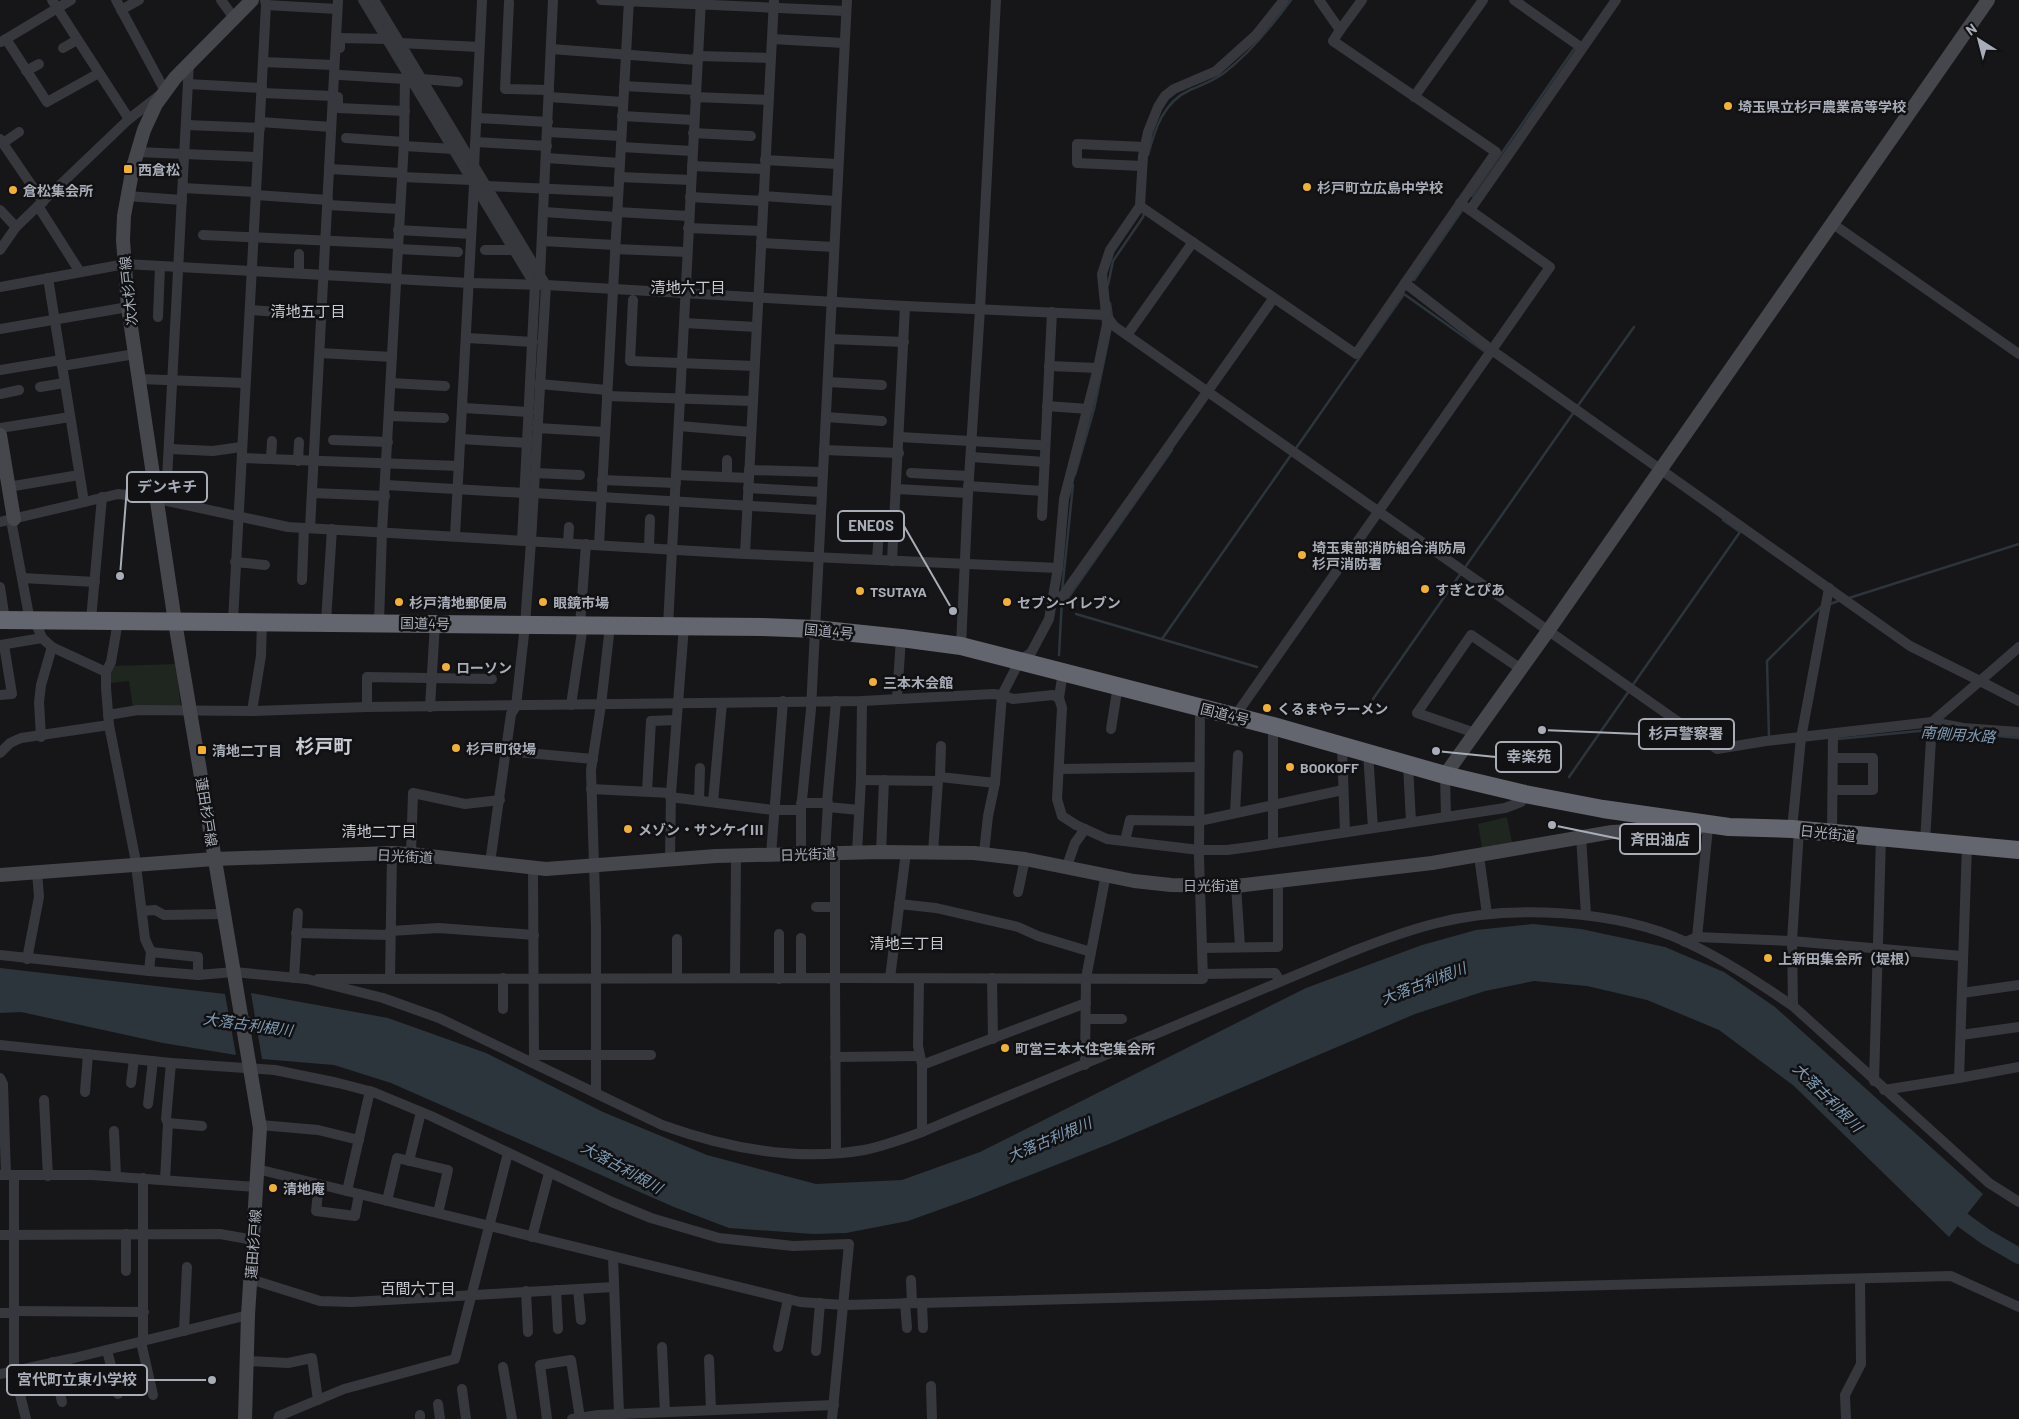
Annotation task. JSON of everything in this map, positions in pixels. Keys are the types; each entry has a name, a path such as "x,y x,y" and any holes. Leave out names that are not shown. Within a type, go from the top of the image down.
{"highway":[{"name":"国道4号","path":"2,620 175,622 262,620 676,626 815,630 901,638 961,646 1020,660 1273,726 1445,775 1525,794 1637,814"},
{"name":"日光街道","path":"1637,814 1729,827 1796,830 2019,850"}],"main road":[{"name":"次木杉戸線","path":"175,622 128,308 123,232 137,152 150,116 165,91 189,62 252,0"},
{"path":"1445,775 1661,470 1988,0"},
{"path":"0,435 8,487 8,520"},
{"name":"蓮田杉戸線","path":"175,622 260,1125 248,1315 244,1419"},
{"path":"1609,810 1613,817 1612,832"},
{"path":"1612,832 1637,814"},
{"name":"日光街道","path":"0,875 214,859 392,853 546,869 594,864 736,856 857,852 932,852 984,854 1025,859 1134,881 1201,886 1236,886 1479,856 1612,832 1729,827"}],"street":[{"path":"72,0 55,4 3,41 47,102 99,73"},
{"path":"0,250 16,227 129,120 165,91 116,0"},
{"path":"121,10 139,0"},
{"path":"221,0 234,18"},
{"path":"363,0 408,78 514,250 540,282"},
{"path":"374,0 486,186 540,282 533,342 529,412 529,493 525,625 516,706 511,714 490,863"},
{"path":"474,167 482,0"},
{"path":"529,493 535,473 540,384 540,282 553,0"},
{"path":"601,0 774,4 846,11"},
{"path":"801,854 801,807 811,700 832,301 838,261 834,247 847,0"},
{"path":"961,646 996,0"},
{"path":"984,854 988,816 995,783 1002,695 1020,660 1031,653 1049,619 1058,568 1064,499 1088,409 1107,324 1102,274 1110,250 1140,206 1142,166 1153,118 1165,96 1174,89 1216,71 1256,35 1284,0"},
{"path":"1319,0 1340,30"},
{"path":"1140,206 1273,299 1356,354 1496,152 1333,41 1362,0"},
{"path":"1414,97 1483,0"},
{"path":"1514,0 1582,48"},
{"path":"1470,210 1616,0"},
{"path":"599,545 629,1"},
{"path":"509,2 505,89 623,102"},
{"path":"670,859 670,795 677,703 672,548 700,2"},
{"path":"233,621 266,3 337,4 313,461 313,493 307,528 302,580"},
{"path":"55,4 129,120"},
{"path":"745,554 774,4"},
{"path":"387,39 340,38 338,108 405,111"},
{"path":"772,39 844,43"},
{"path":"63,48 78,40"},
{"path":"400,43 479,47"},
{"path":"551,49 697,58 771,58"},
{"path":"188,506 190,480 167,479 189,62"},
{"path":"263,62 334,65"},
{"path":"26,71 39,64"},
{"path":"340,75 408,78"},
{"path":"380,622 382,532 408,78"},
{"path":"422,79 458,82"},
{"path":"188,84 333,96"},
{"path":"624,86 768,100"},
{"path":"622,116 694,120"},
{"path":"477,118 621,136"},
{"path":"186,125 331,126"},
{"path":"19,132 1,141 80,272"},
{"path":"693,133 751,136"},
{"path":"346,138 453,149"},
{"path":"476,142 546,146"},
{"path":"1142,166 1077,163 1077,144 1146,147"},
{"path":"621,147 692,151"},
{"path":"137,152 258,157"},
{"path":"546,158 620,163"},
{"path":"692,166 837,164"},
{"path":"329,169 473,182"},
{"path":"619,177 691,180"},
{"path":"455,536 467,338 473,182"},
{"path":"486,186 618,192"},
{"path":"183,188 399,209"},
{"path":"128,196 182,200"},
{"path":"690,197 836,201"},
{"path":"1235,716 1550,267 1460,203"},
{"path":"0,210 16,227"},
{"path":"544,212 689,216"},
{"path":"1833,224 2019,354"},
{"path":"688,228 761,231"},
{"path":"398,230 471,234"},
{"path":"203,235 326,240 458,252"},
{"path":"542,241 687,252"},
{"path":"761,242 834,247"},
{"path":"1127,335 1193,242"},
{"path":"485,250 514,250"},
{"path":"299,273 300,254"},
{"path":"0,287 125,264 469,283 540,282 613,289 905,306 1106,315"},
{"path":"158,317 160,266"},
{"path":"48,278 84,502"},
{"path":"1405,283 1493,350 1910,646 2019,700"},
{"path":"1054,596 1062,597 1273,299"},
{"path":"633,300 630,361 754,366"},
{"path":"892,561 900,437 905,306"},
{"path":"0,329 128,308"},
{"path":"250,310 321,315"},
{"path":"1042,516 1052,312"},
{"path":"1106,315 1114,326 1208,390 1717,749 1833,734 1932,727 2019,732"},
{"path":"684,323 756,328"},
{"path":"467,338 533,342"},
{"path":"830,339 904,342"},
{"path":"320,353 392,357"},
{"path":"0,370 135,354"},
{"path":"1049,366 1098,368"},
{"path":"139,379 245,383"},
{"path":"828,382 882,384"},
{"path":"40,387 64,383"},
{"path":"391,383 445,386"},
{"path":"540,384 607,393 752,401"},
{"path":"0,394 19,390"},
{"path":"1047,406 1088,409"},
{"path":"463,408 529,412"},
{"path":"390,416 444,418"},
{"path":"0,428 70,417"},
{"path":"826,418 882,421"},
{"path":"679,426 751,432"},
{"path":"537,428 605,432"},
{"path":"900,437 1039,445"},
{"path":"461,439 528,443"},
{"path":"333,440 388,442"},
{"path":"271,459 272,441"},
{"path":"298,461 299,442"},
{"path":"170,450 242,453 271,459 298,461 459,466"},
{"path":"824,450 899,453"},
{"path":"970,457 1045,462"},
{"path":"727,477 728,460"},
{"path":"602,480 749,478 822,472"},
{"path":"535,473 580,475"},
{"path":"911,473 969,485 1043,491"},
{"path":"8,487 79,475"},
{"path":"749,478 822,492"},
{"path":"386,485 820,510"},
{"path":"897,489 969,485"},
{"path":"313,493 385,496"},
{"path":"106,672 52,647 42,638 32,621 8,520 118,494 158,499 288,527 818,558 1058,568"},
{"path":"91,620 102,497"},
{"path":"649,547 650,519"},
{"path":"568,543 569,527"},
{"path":"326,621 332,529"},
{"path":"877,560 879,530"},
{"path":"571,705 581,625 586,544"},
{"path":"236,562 265,565"},
{"path":"22,578 94,582"},
{"path":"0,587 2,620"},
{"path":"1793,1006 1792,941 1800,738 1829,588"},
{"path":"252,711 261,656 262,620"},
{"path":"118,621 111,662 106,672 109,720 136,865 145,939 151,952 149,971"},
{"path":"430,707 435,623"},
{"path":"596,1092 597,978 591,789 610,626"},
{"path":"1475,733 1417,713 1471,635 1521,669"},
{"path":"0,695 12,694 2,645 42,638"},
{"path":"897,698 901,638"},
{"path":"41,737 39,702 41,685 52,647"},
{"path":"1925,842 1932,727 2019,647"},
{"path":"1063,671 1059,698 1062,708 1057,799 1059,811 1068,820 1107,839 1199,850 1227,850 1505,808 1521,802 1525,794"},
{"path":"367,707 367,677 492,679"},
{"path":"1111,728 1118,685"},
{"path":"0,753 10,743 21,738 41,737 109,720 138,710 252,711 367,707 601,705 811,700 862,701 1002,695 1013,699 1053,695 1059,698"},
{"path":"836,700 827,805 835,907 836,1153"},
{"path":"771,855 773,810 783,701"},
{"path":"857,852 861,780 862,701"},
{"path":"714,802 722,703"},
{"path":"0,955 198,975 234,972 307,979 1203,979 1199,850 1200,707"},
{"path":"647,792 651,721 676,720"},
{"path":"1273,726 1273,843"},
{"path":"1832,834 1833,734"},
{"path":"932,852 941,746"},
{"path":"1342,746 1345,832"},
{"path":"506,751 593,759"},
{"path":"1368,753 1373,828"},
{"path":"1234,813 1238,755"},
{"path":"1833,758 1873,758 1873,790 1833,790"},
{"path":"1408,765 1411,822"},
{"path":"1059,770 1199,767"},
{"path":"699,800 700,768"},
{"path":"1445,775 1446,817"},
{"path":"861,780 939,779 995,783"},
{"path":"881,852 884,780"},
{"path":"591,789 647,792 773,810 827,805 859,810"},
{"path":"1125,841 1130,820 1199,820 1343,790"},
{"path":"411,854 413,793 465,804 500,800"},
{"path":"1697,937 1708,828"},
{"path":"1067,866 1076,843 1085,829"},
{"path":"1582,836 1586,914"},
{"path":"1874,1080 1881,838"},
{"path":"1960,1078 1962,956 1967,845"},
{"path":"890,978 906,852"},
{"path":"390,978 392,853"},
{"path":"735,978 736,856"},
{"path":"1479,856 1487,914"},
{"path":"1018,892 1025,859"},
{"path":"533,868 534,1059"},
{"path":"27,959 39,897 37,872"},
{"path":"1085,1064 1086,978 1106,874"},
{"path":"1203,948 1240,946 1278,947 1278,882"},
{"path":"1236,886 1240,946"},
{"path":"899,904 936,908 1018,927 1038,936 1091,952"},
{"path":"816,907 835,907"},
{"path":"142,911 155,910 164,915 223,914"},
{"path":"294,978 298,913"},
{"path":"307,979 406,1005 534,1059 662,1125 712,1141 759,1151 778,1153 836,1153 864,1150 922,1132 1389,937 1438,922 1487,914 1586,914 1632,924 1685,942 1765,987 1793,1006 1989,1183 2019,1202"},
{"path":"296,933 390,933 440,928 534,935"},
{"path":"779,934 780,978"},
{"path":"1685,942 1697,937 1792,941 1962,956"},
{"path":"801,938 801,978"},
{"path":"677,939 677,978"},
{"path":"151,952 198,957 198,975"},
{"path":"1203,974 1275,973 1280,982"},
{"path":"503,978 503,1009"},
{"path":"992,978 993,1039"},
{"path":"919,979 918,1046 921,1061 922,1132"},
{"path":"1962,993 2019,985"},
{"path":"835,1057 921,1061 993,1039 1086,1002"},
{"path":"1086,1018 1122,1019"},
{"path":"1961,1034 2019,1027"},
{"path":"0,1045 171,1063 250,1070 276,1070 370,1091 421,1112 549,1173 651,1218 720,1238 793,1246 849,1244 832,1419"},
{"path":"85,1092 88,1054"},
{"path":"534,1059 596,1055 651,1055"},
{"path":"131,1083 134,1059"},
{"path":"148,1104 153,1061"},
{"path":"165,1180 168,1123 166,1119 171,1063"},
{"path":"1884,1090 2019,1067"},
{"path":"0,1078 3,1084 7,1175 14,1235 14,1370 26,1419"},
{"path":"347,1191 370,1091"},
{"path":"44,1100 48,1176"},
{"path":"409,1161 421,1112"},
{"path":"168,1123 202,1126"},
{"path":"260,1125 318,1130 359,1140"},
{"path":"114,1131 116,1176"},
{"path":"278,1419 280,1418 279,1416 344,1389 455,1359 508,1153"},
{"path":"387,1201 397,1158 448,1170 438,1213"},
{"path":"257,1169 788,1299 844,1305 1951,1276 2019,1307"},
{"path":"532,1237 549,1173"},
{"path":"7,1175 116,1176 256,1187"},
{"path":"143,1178 144,1312 142,1341 153,1395"},
{"path":"319,1184 316,1211 355,1216 359,1194"},
{"path":"126,1234 126,1271"},
{"path":"0,1235 220,1234 254,1240"},
{"path":"613,1257 619,1414"},
{"path":"184,1331 187,1267"},
{"path":"1846,1419 1845,1395 1861,1364 1860,1278"},
{"path":"250,1279 320,1301 352,1302 614,1287"},
{"path":"907,1328 913,1303 912,1280"},
{"path":"578,1289 580,1320"},
{"path":"556,1290 558,1328"},
{"path":"526,1291 528,1332"},
{"path":"778,1347 788,1299"},
{"path":"816,1351 820,1303"},
{"path":"913,1303 923,1328"},
{"path":"0,1313 144,1312"},
{"path":"0,1374 248,1315"},
{"path":"662,1347 665,1412"},
{"path":"106,1350 118,1394"},
{"path":"247,1361 288,1364 312,1358 318,1400"},
{"path":"709,1359 711,1410"},
{"path":"547,1419 540,1365 571,1360 577,1419 619,1414 644,1416 665,1412 691,1415 711,1410 834,1405"},
{"path":"53,1362 62,1402"},
{"path":"503,1367 512,1419"},
{"path":"931,1386 932,1419"},
{"path":"462,1390 466,1419"},
{"path":"438,1404 440,1419"}],"shaded area":[{"path":"175,664 181,706 133,708 129,681 110,683 112,666"},
{"path":"1507,817 1512,843 1482,848 1478,824"}],"water":[{"path":"1533,924 1581,929 1665,947 1724,972 1775,1007 1983,1194 1949,1237 1794,1086 1719,1030 1647,1000 1587,986 1534,981 1485,991 1415,1014 1109,1144 908,1221 846,1233 813,1234 729,1228 674,1207 391,1083 334,1065 262,1059 251,993 388,1018 486,1053 603,1112 707,1155 816,1184 902,1180 980,1152 1306,988 1422,945 1476,930"},
{"path":"0,968 225,994 236,1055 163,1043 21,1012 0,1013"}],"waterway":[{"path":"1148,155 1157,126 1173,102 1181,95 1216,78 1234,65 1260,39 1291,0"},
{"path":"1472,196 1574,49"},
{"path":"1414,280 1463,209"},
{"path":"1108,285 1113,261 1144,213"},
{"path":"1294,451 1404,294 1484,351"},
{"path":"1110,303 1112,317"},
{"path":"1075,475 1094,409 1111,327"},
{"path":"1577,407 1634,327"},
{"path":"1466,566 1574,412"},
{"path":"1068,598 1172,450"},
{"path":"1162,639 1291,455"},
{"path":"1062,591 1073,485"},
{"path":"1632,686 1740,532 1723,520"},
{"path":"1849,598 2019,544"},
{"path":"1373,699 1461,573"},
{"path":"1059,655 1062,599"},
{"path":"1830,604 1841,600"},
{"path":"1769,738 1767,661 1822,606"},
{"path":"1076,614 1257,667"},
{"path":"1569,777 1629,691"},
{"name":"南側用水路","path":"1838,739 1929,730"},
{"name":"南側用水路","path":"1934,730 2019,738"},
{"name":"大落古利根川","path":"208,1020 278,1028"},
{"name":"大落古利根川","path":"1946,1208 1986,1237 2019,1256"}],"place":[{"name":"埼玉県立杉戸農業高等学校","path":"1728,106"},
{"name":"西倉松","path":"128,169"},
{"name":"杉戸町立広島中学校","path":"1307,187"},
{"name":"倉松集会所","path":"13,190"},
{"name":"埼玉東部消防組合消防局 杉戸消防署","path":"1302,555"},
{"name":"デンキチ","path":"120,576"},
{"name":"すぎとぴあ","path":"1425,589"},
{"name":"TSUTAYA","path":"860,591"},
{"name":"杉戸清地郵便局","path":"399,602"},
{"name":"眼鏡市場","path":"543,602"},
{"name":"セブン-イレブン","path":"1007,602"},
{"name":"ENEOS","path":"953,611"},
{"name":"ローソン","path":"446,667"},
{"name":"三本木会館","path":"873,682"},
{"name":"くるまやラーメン","path":"1267,708"},
{"name":"杉戸警察署","path":"1542,730"},
{"name":"杉戸町役場","path":"456,748"},
{"name":"清地二丁目","path":"202,750"},
{"name":"幸楽苑","path":"1436,751"},
{"name":"BOOKOFF","path":"1290,767"},
{"name":"斉田油店","path":"1552,825"},
{"name":"メゾン・サンケイⅢ","path":"628,829"},
{"name":"上新田集会所（堤根）","path":"1768,958"},
{"name":"町営三本木住宅集会所","path":"1005,1048"},
{"name":"清地庵","path":"273,1188"},
{"name":"宮代町立東小学校","path":"212,1380"}],"district":[{"name":"清地六丁目","path":"688,287"},
{"name":"清地五丁目","path":"308,311"},
{"name":"杉戸町","path":"324,745"},
{"name":"清地二丁目","path":"379,831"},
{"name":"清地三丁目","path":"907,943"},
{"name":"百間六丁目","path":"418,1288"}]}
